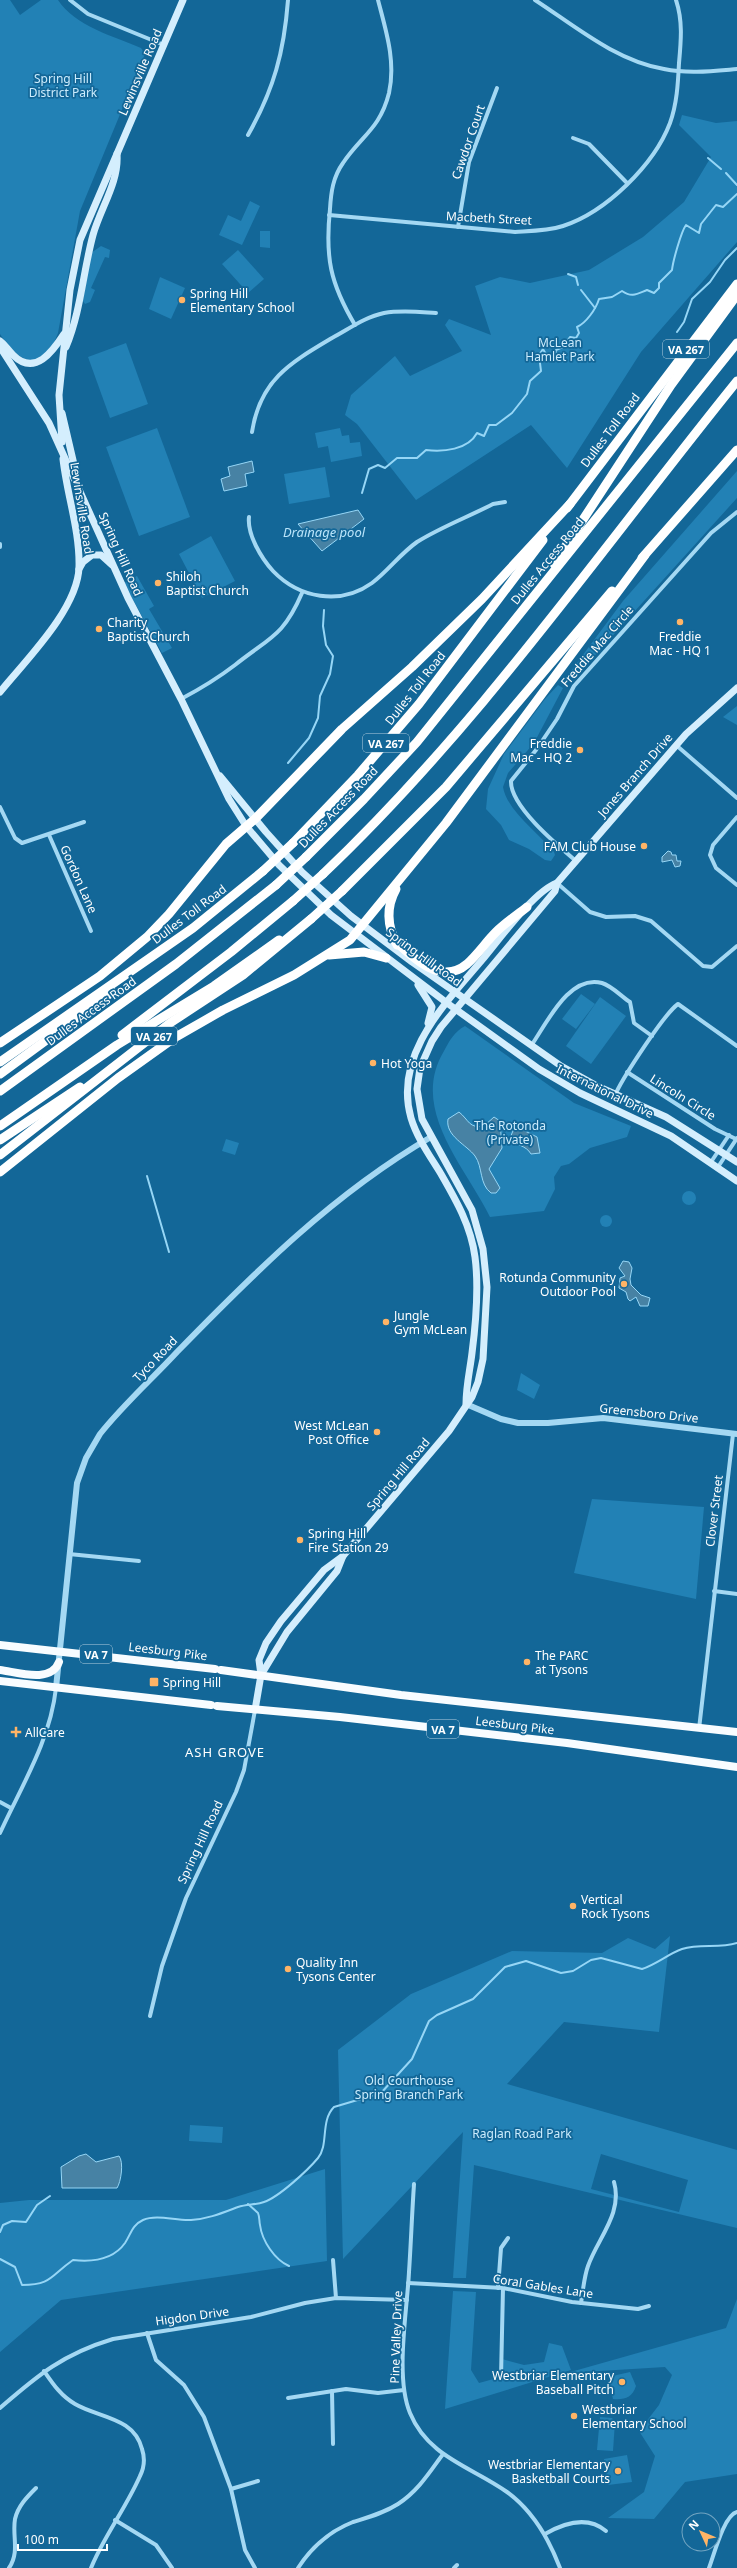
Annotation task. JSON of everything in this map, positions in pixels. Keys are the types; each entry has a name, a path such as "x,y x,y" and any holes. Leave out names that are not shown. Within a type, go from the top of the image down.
{"highway":[{"name":"Dulles Toll Road","path":"0,1062 193,928 263,871 293,843 358,775 419,704 737,284"},
{"path":"516,620 671,385 737,295"},
{"name":"Dulles Access Road","path":"0,1091 176,964 276,885 306,857 417,742 737,344"},
{"path":"0,1125 207,972 293,901 323,874 387,811 467,721 737,381"},
{"name":"VA 267","path":"0,1155 170,1023 243,975 342,891 446,787 575,632 646,555 737,450"},
{"path":"0,1044 100,976 147,937 169,914 226,844 255,819 342,729 412,667 482,599 570,504"},
{"path":"0,1172 118,1078 174,1038 328,955 356,934 399,883 646,555"},
{"path":"399,883 389,910 388,920 394,940 412,962"},
{"path":"394,940 431,969 442,973 454,972 466,965 496,932 528,907"},
{"path":"0,1125 117,1045 220,981 310,919"},
{"path":"0,1074 176,944 193,928"},
{"path":"328,955 364,952 386,958"},
{"name":"VA 267","path":"0,1140 116,1064"},
{"name":"Leesburg Pike","path":"0,1645 60,1650 218,1669 387,1694 737,1732"},
{"path":"0,1670 42,1675 54,1670 59,1662"},
{"name":"Leesburg Pike","path":"0,1681 214,1706 567,1743 737,1767"}],"main road":[{"name":"Lewinsville Road","path":"0,692 64,609 75,587 79,569 62,449 59,395 65,351 65,333 70,290 80,240 86,224 184,0"},
{"name":"Lewinsville Road","path":"65,351 74,329 93,236 118,169 117,153"},
{"path":"86,224 93,236"},
{"path":"70,290 72,300 78,306"},
{"path":"0,341 14,356 26,363 33,363 51,354 65,333"},
{"name":"Spring Hill Road","path":"0,347 50,422 116,572 181,699 230,800 246,826 292,880 331,915 447,1003 421,1040 411,1063 407,1091 411,1118 422,1142 466,1220 475,1256 473,1344 466,1389 466,1404"},
{"path":"59,395 74,466 86,504"},
{"path":"79,569 87,557 97,554 106,558 116,572"},
{"name":"Jones Branch Drive","path":"464,1000 554,891 557,883 676,745 705,715 737,688"},
{"name":"Spring Hill Road","path":"218,773 255,819 302,872 363,926 464,1000 432,1041 420,1068 418,1101 424,1125 472,1210 480,1234 485,1262 487,1287 483,1359 475,1391 448,1431 343,1556 324,1570 276,1627 259,1660 261,1675 255,1710"},
{"name":"Jones Branch Drive","path":"447,1003 547,886 557,883"},
{"path":"412,977 428,998 432,1007 430,1018 421,1040"},
{"name":"International Drive","path":"464,1000 572,1073 666,1118 737,1162"},
{"name":"International Drive","path":"447,1003 560,1082 671,1136 737,1181"},
{"name":"Spring Hill Road","path":"261,1675 293,1624 337,1572 343,1556"}],"street":[{"path":"70,0 88,14 164,45"},
{"path":"248,135 267,101 279,67 288,0"},
{"path":"355,325 341,301 331,276 327,248 329,215 332,190 338,170 373,128 388,94 391,56 378,0"},
{"path":"535,0 623,56 651,67 679,71 737,69"},
{"name":"Macbeth Street","path":"329,215 515,232 551,229 587,215 611,199 627,183 649,160 664,136 676,102 679,71 682,32 676,0"},
{"name":"Cawdor Court","path":"458,227 469,162 497,88"},
{"path":"573,138 589,144 627,183"},
{"path":"252,432 260,401 278,375 296,359 371,317 397,311 436,313"},
{"path":"249,517 250,532 270,567 284,581 302,593 329,597 356,592 372,584 416,543 493,504 505,502"},
{"name":"Freddie Mac Circle","path":"576,861 536,824 514,795 511,781 536,750 557,719 574,686 708,536 737,512"},
{"path":"181,699 218,678 272,639 288,621 302,593"},
{"path":"676,745 737,798"},
{"path":"0,807 15,838 22,843 84,822"},
{"path":"737,818 713,845 710,855 716,868 737,886"},
{"name":"Gordon Lane","path":"49,835 91,931"},
{"path":"557,883 590,912 606,917 635,916 651,921 703,966 712,967 737,946"},
{"path":"530,1046 569,991 579,984 589,982 603,983 630,1002 634,1023 652,1036"},
{"path":"616,1093 627,1072 652,1036 672,1008 678,1004 737,1046"},
{"name":"Lincoln Circle","path":"627,1072 715,1129 736,1138 728,1156 718,1167"},
{"path":"711,1162 729,1135"},
{"name":"Tyco Road","path":"56,1688 75,1498 81,1469 92,1446 108,1424 217,1310 303,1228 358,1185 431,1137"},
{"name":"Greensboro Drive","path":"466,1404 501,1419 521,1423 548,1423 603,1418 735,1434"},
{"name":"Clover Street","path":"699,1729 714,1591 735,1434"},
{"path":"69,1554 139,1561"},
{"path":"714,1591 737,1594"},
{"path":"0,1833 48,1728 56,1688"},
{"name":"Spring Hill Road","path":"150,2016 162,1966 186,1898 236,1792 244,1770 255,1710"},
{"path":"0,1802 11,1808"},
{"path":"581,2303 588,2268 613,2211 616,2197 614,2182"},
{"name":"Pine Valley Drive","path":"414,2184 407,2300 404,2390 415,2424 429,2442 443,2454 512,2496 545,2534 560,2568"},
{"path":"501,2377 501,2248 508,2238"},
{"path":"333,2260 336,2298"},
{"name":"Coral Gables Lane","path":"408,2283 501,2288 581,2303 638,2309 649,2306"},
{"name":"Higdon Drive","path":"0,2408 44,2371 92,2346 147,2333 251,2317 305,2303 336,2298 407,2300"},
{"path":"147,2333 156,2360 184,2385 199,2406 231,2489 245,2550 256,2568"},
{"path":"44,2371 65,2397 84,2409 120,2421 132,2430 139,2441 143,2454 143,2469 92,2568"},
{"path":"288,2398 346,2389 390,2393 404,2390"},
{"path":"332,2391 333,2444"},
{"path":"298,2568 311,2551 329,2535 352,2523 385,2511 408,2497 425,2480 443,2454"},
{"path":"231,2489 258,2481"},
{"path":"9,2568 16,2550 14,2525 17,2513 24,2501 36,2488"},
{"path":"709,2568 726,2521 732,2514 737,2512"},
{"path":"116,2520 156,2545 172,2568"},
{"path":"545,2534 558,2526 574,2522 590,2523 606,2531"}],"green space":[{"name":"Spring Hill District Park","path":"0,0 10,0 20,15 41,0 58,0 74,17 95,29 141,48 145,54 80,211 58,333 52,346 45,354 38,359 31,360 23,358 15,353 0,334"},
{"name":"McLean Hamlet Park","path":"682,115 716,123 737,121 737,242 641,352 567,468 531,425 416,500 357,424 345,415 351,395 395,356 410,376 462,351 445,325 449,319 491,335 475,286 500,277 530,283 589,270 643,237 684,202 711,157 679,125"},
{"path":"250,201 260,206 242,245 219,235 228,215 241,221"},
{"path":"260,231 270,231 270,248 260,247"},
{"path":"101,246 110,250 109,258 105,257 91,288 95,290 90,302 85,304 83,301 91,253"},
{"path":"238,250 264,279 248,293 222,264"},
{"path":"160,277 185,288 171,319 149,309"},
{"path":"126,343 148,404 110,418 88,357"},
{"path":"157,428 190,517 139,536 106,447"},
{"path":"340,428 342,436 349,435 350,443 360,442 362,456 331,462 328,446 318,448 315,433"},
{"path":"325,467 330,497 289,504 284,474"},
{"path":"737,471 737,498 587,664 571,678 568,675 623,601"},
{"path":"211,536 235,581 202,598 179,554"},
{"path":"137,576 154,606 149,609 172,648 162,653 124,583"},
{"path":"558,685 563,688 534,743 508,773 503,787 506,796 517,813 554,852 555,855 551,861 545,860 529,849 509,840 501,825 486,809 488,789 504,754 545,699"},
{"path":"737,706 737,725 723,717"},
{"path":"581,994 595,1004 576,1029 562,1019"},
{"path":"600,997 626,1016 591,1064 566,1046"},
{"name":"The Rotonda (Private)","path":"465,1026 574,1103 631,1126 627,1137 590,1148 569,1164 561,1166 554,1177 555,1189 544,1211 490,1217 444,1137 437,1116 433,1094 435,1073 450,1040"},
{"path":"226,1139 239,1143 235,1155 222,1151"},
{"path":"689,1191 694,1193 696,1198 694,1203 689,1205 684,1203 682,1198 684,1193"},
{"path":"606,1215 610,1217 612,1221 610,1225 606,1227 602,1225 600,1221 602,1217"},
{"path":"521,1373 540,1385 534,1399 517,1390"},
{"path":"592,1499 704,1507 696,1599 574,1573"},
{"name":"Old Courthouse Spring Branch Park","path":"670,1936 659,2032 564,2022 507,2084 737,2150 737,2228 474,2165 466,2278 453,2278 463,2132 343,2259 338,2050 411,1994 512,1951 602,1953 628,1938 655,1949","holes":["601,2154 688,2180 679,2212 591,2189"]},
{"path":"190,2125 223,2127 222,2143 189,2141"},
{"path":"325,2169 327,2261 61,2300 0,2352 0,2203 29,2200 226,2200"},
{"path":"453,2291 476,2292 471,2370 479,2383 501,2377 502,2359 524,2365 544,2362 549,2343 562,2346 571,2370 445,2409"},
{"path":"737,2299 737,2474 685,2482 654,2519 608,2518 644,2492 655,2456 639,2431 659,2405 672,2375 665,2367 567,2373 726,2328"},
{"name":"Westbriar Elementary Baseball Pitch","path":"630,2372 636,2386 634,2390 630,2396 621,2399 613,2399 608,2377"},
{"path":"600,2417 612,2418 615,2422 613,2451 597,2450"},
{"name":"Westbriar Elementary Basketball Courts","path":"627,2455 632,2482 608,2485 604,2459"}],"water":[{"path":"252,461 254,472 245,474 247,486 224,491 221,479 230,476 228,467"},
{"name":"Drainage pool","path":"358,510 364,519 322,551 298,524"},
{"path":"668,851 671,852 672,855 676,855 677,861 681,861 680,866 675,867 672,860 662,862 662,857"},
{"path":"459,1112 472,1125 479,1127 484,1126 494,1117 500,1121 502,1148 489,1169 500,1188 496,1193 491,1193 487,1189 475,1156 457,1140 450,1130 448,1119"},
{"path":"515,1126 537,1137 540,1153 531,1154 529,1151 512,1141 510,1138"},
{"name":"Rotunda Community Outdoor Pool","path":"623,1261 629,1262 632,1268 630,1279 631,1285 641,1295 650,1298 648,1306 640,1306 636,1297 630,1301 626,1292 619,1288 620,1278 625,1276 619,1268"},
{"path":"86,2154 96,2162 119,2156 121,2159 121,2172 120,2181 117,2188 62,2188 61,2167 79,2156"}],"waterway":[{"path":"708,158 721,169"},
{"path":"726,173 737,185"},
{"path":"362,493 369,469 378,465 385,468 397,458 417,458 426,450 440,451 454,449 468,443 477,433 484,436 489,425 496,425 512,413 527,394 530,381 541,371 539,355 543,349 547,356 554,359 556,350 563,347 570,337 576,338 579,333 577,327 590,315 596,307 599,299 612,297 622,291 632,295 647,290 654,293 659,288 659,283 672,270 686,225 699,233 701,224 716,205 723,207 737,194"},
{"path":"677,332 684,322 692,299 710,282 725,260 737,248"},
{"path":"568,274 576,277 578,285"},
{"path":"581,290 595,308"},
{"path":"288,763 309,738 318,718 320,696 330,674 333,656 326,645 323,626 324,610"},
{"path":"147,1176 169,1252"},
{"path":"0,2259 15,2267 22,2285 32,2285 50,2278 73,2260 87,2261 101,2259 114,2253 125,2243 136,2224 148,2218 185,2220 203,2218 241,2206 261,2203 277,2195 293,2183 318,2158 323,2147 327,2119 334,2107 381,2093 412,2059 429,2021 437,2015 473,1999 505,1967 526,1961 561,1973 573,1971 591,1960 601,1958 642,1969 689,1947 723,1946 737,1943"},
{"path":"0,2232 3,2225 12,2221 26,2222 37,2205 50,2196"},
{"path":"248,2204 258,2213 261,2231 266,2243 274,2255 289,2266"}],"place":[{"name":"Spring Hill Elementary School","path":"182,300"},
{"name":"Shiloh Baptist Church","path":"158,583"},
{"name":"Freddie Mac - HQ 1","path":"680,622"},
{"name":"Charity Baptist Church","path":"99,629"},
{"name":"Freddie Mac - HQ 2","path":"580,750"},
{"name":"FAM Club House","path":"644,846"},
{"name":"Hot Yoga","path":"373,1063"},
{"name":"Rotunda Community Outdoor Pool","path":"624,1284"},
{"name":"Jungle Gym McLean","path":"386,1322"},
{"name":"West McLean Post Office","path":"377,1432"},
{"name":"Spring Hill Fire Station 29","path":"300,1540"},
{"name":"The PARC at Tysons","path":"527,1662"},
{"name":"Spring Hill","path":"154,1682"},
{"name":"AllCare","path":"16,1732"},
{"name":"Vertical Rock Tysons","path":"573,1906"},
{"name":"Quality Inn Tysons Center","path":"288,1969"},
{"name":"Westbriar Elementary Baseball Pitch","path":"622,2382"},
{"name":"Westbriar Elementary School","path":"574,2416"},
{"name":"Westbriar Elementary Basketball Courts","path":"618,2471"}],"district":[{"name":"ASH GROVE","path":"225,1752"}],"park label":[{"name":"Raglan Road Park","path":"522,2133"}]}
